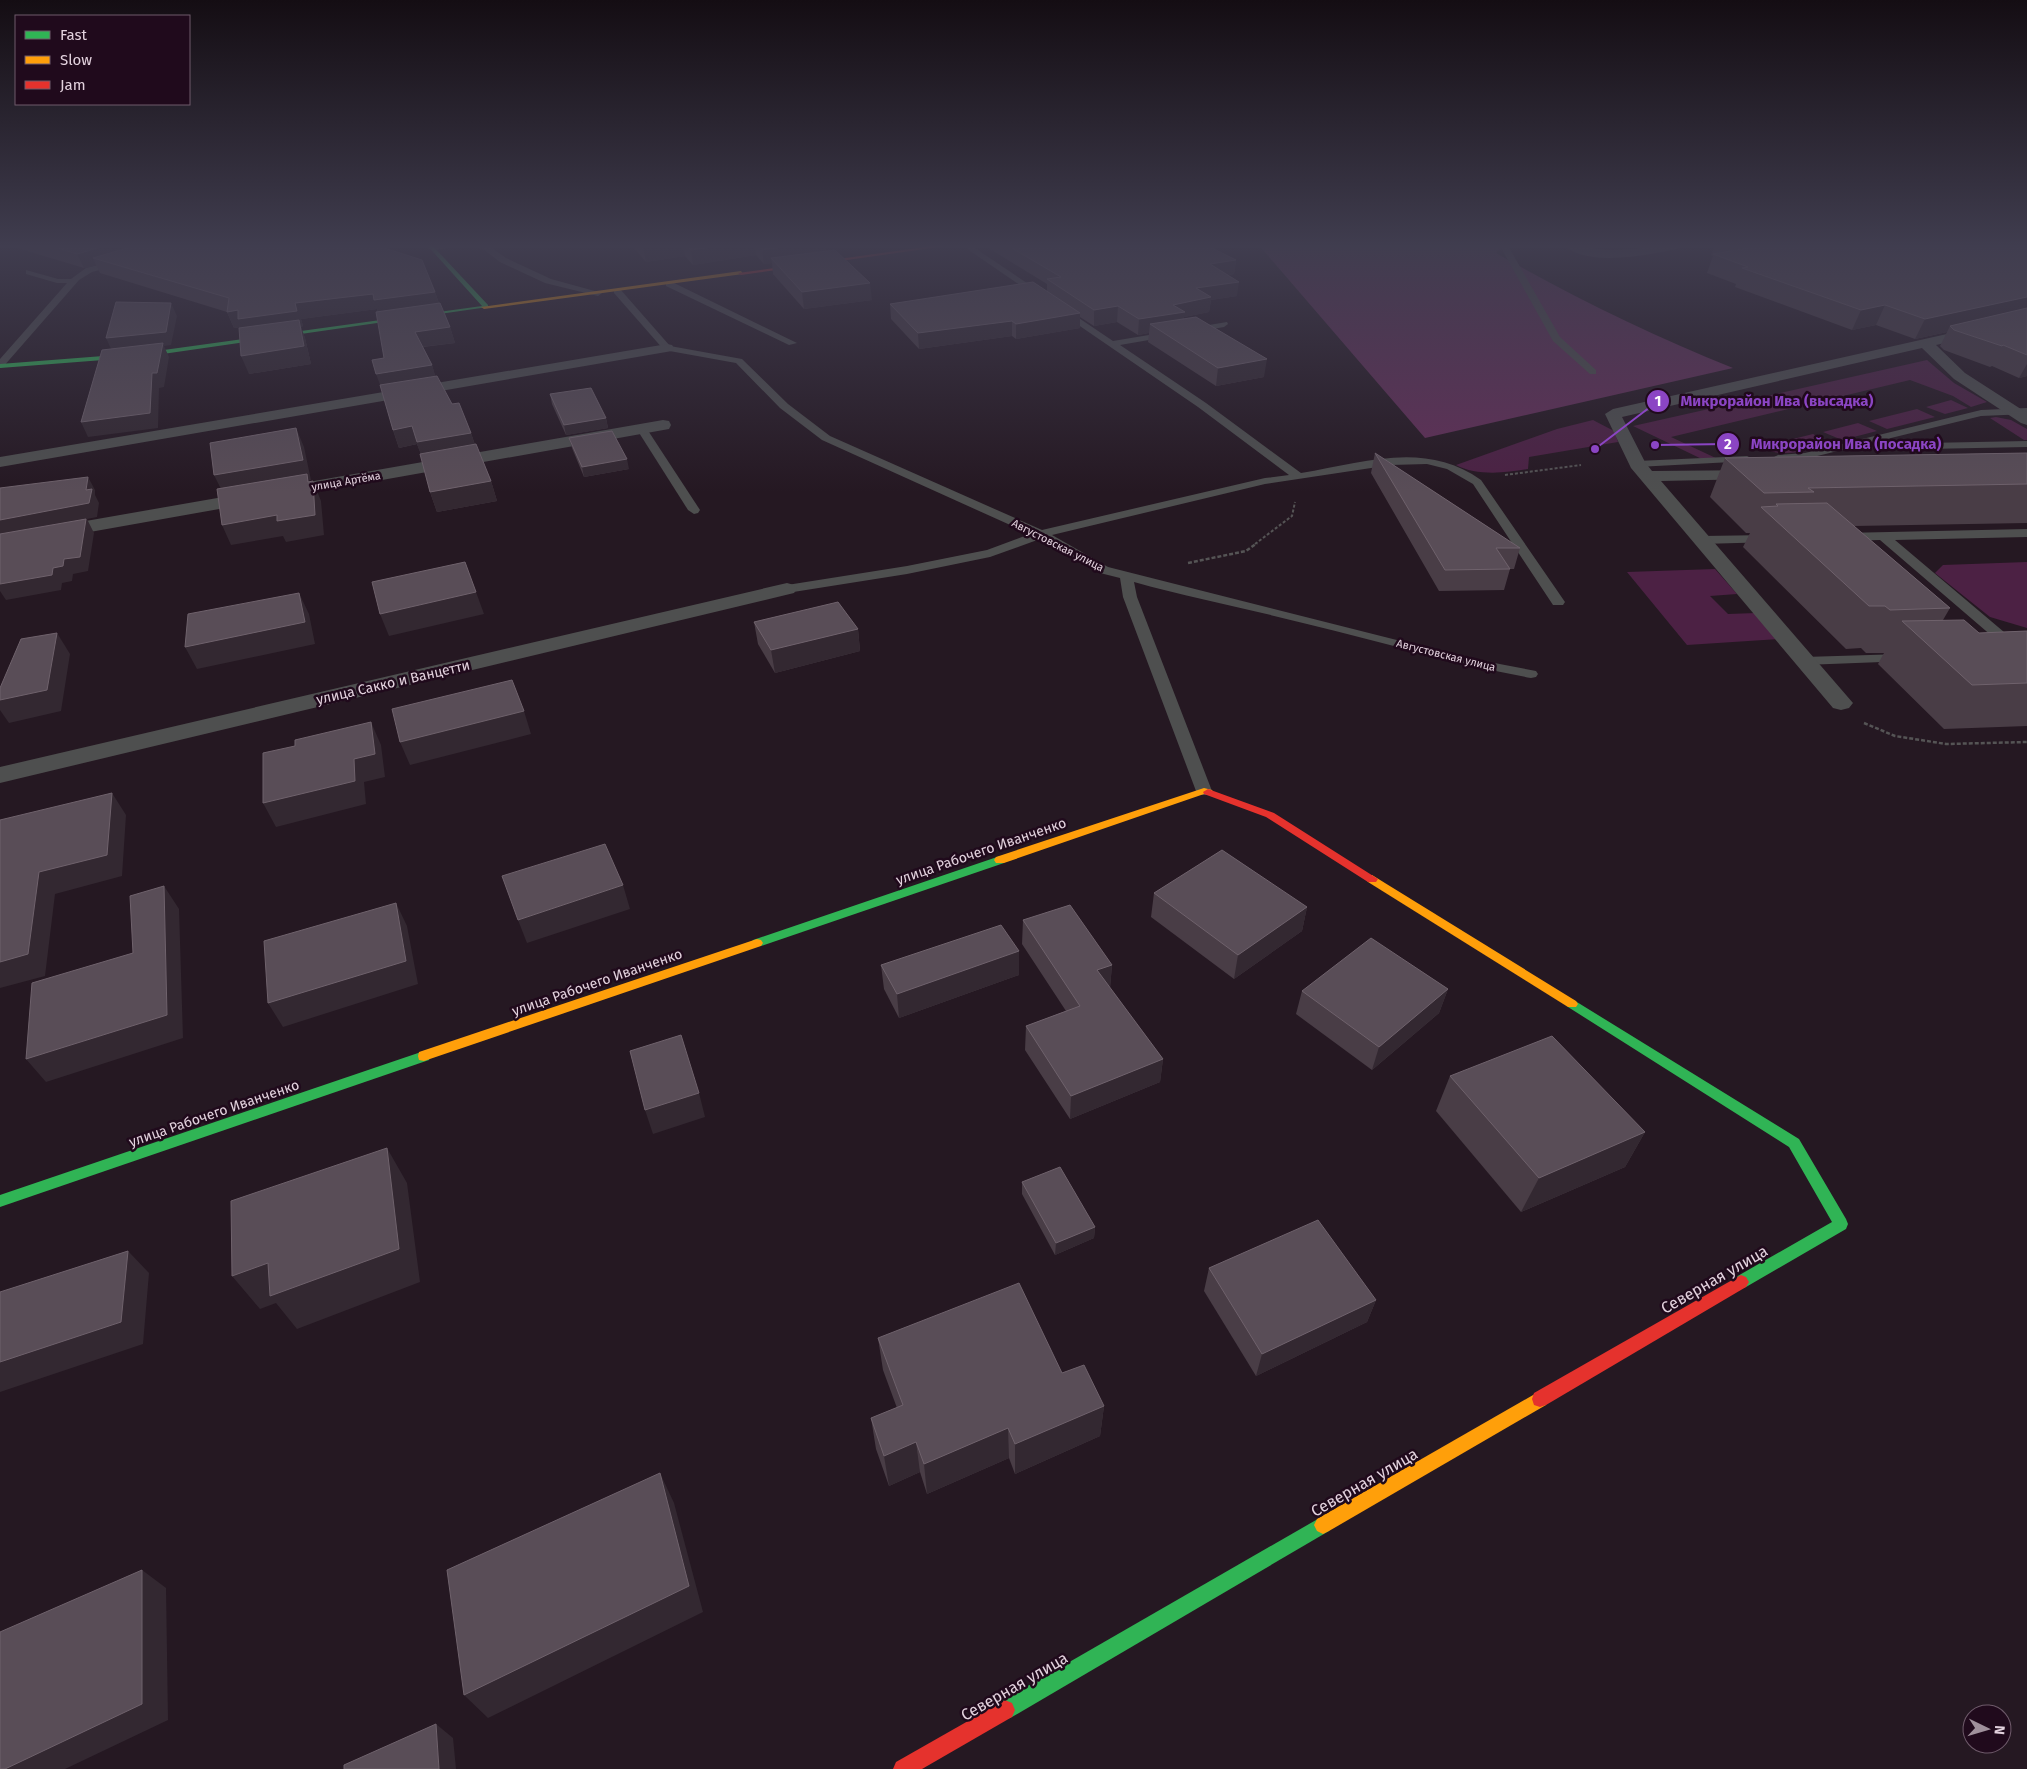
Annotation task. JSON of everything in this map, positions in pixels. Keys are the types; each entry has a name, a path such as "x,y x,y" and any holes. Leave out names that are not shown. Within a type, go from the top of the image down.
{"street":[{"path":"0,366 142,355 342,327"},
{"path":"1841,703 1642,470 1613,414 1998,327"},
{"path":"1926,343 1933,352 1966,380 2023,414"},
{"path":"0,462 667,348"},
{"name":"улица Артёма","path":"0,542 663,425"},
{"path":"1642,470 1807,472"},
{"name":"улица Сакко и Ванцетти","path":"0,775 787,588"},
{"name":"улица Рабочего Иванченко","path":"0,1201 1204,791"},
{"name":"Северная улица","path":"903,1769 1841,1224 1794,1143 1270,815 1204,791"}],"lane":[{"path":"0,366 34,327"},
{"path":"648,327 667,348"},
{"path":"758,327 792,343"},
{"path":"1086,327 1202,405 1300,477"},
{"path":"1112,344 1210,327"},
{"path":"1549,327 1556,339 1593,372"},
{"name":"Августовская улица","path":"667,348 739,361 784,406 826,438 1041,534 1104,570 1196,595 1308,620 1467,662 1531,674"},
{"path":"1642,470 1805,456 1981,413 2023,414"},
{"path":"641,428 694,510"},
{"path":"1841,448 2027,444"},
{"path":"787,588 907,570 990,552 1041,534 1265,481 1399,461 1419,460 1442,463 1461,471 1477,482 1558,602"},
{"path":"1852,551 1833,538 2027,533"},
{"path":"1883,536 2022,655 2005,655"},
{"path":"1702,540 1780,539"},
{"path":"1126,576 1130,596 1204,791"},
{"path":"1804,660 1922,657"}],"path":[{"path":"1461,471 1513,475 1581,465"},
{"path":"1181,564 1246,551 1292,516 1300,477"},
{"path":"1841,703 1861,721 1895,736 1946,744 2027,742"}],"shaded area":[{"path":"1329,327 1638,327 1733,368 1425,438"},
{"path":"1927,360 1954,383 1987,402 1971,407 1953,396 1910,380 1671,437 1720,460 1706,461 1633,426"},
{"path":"1951,400 1968,408 1945,414 1926,407"},
{"path":"1917,409 1935,417 1887,429 1869,421"},
{"path":"1996,417 2011,420 2027,429 2027,440 2024,440 1990,418"},
{"path":"1593,420 1614,431 1618,442 1529,457 1528,469 1482,472 1456,465 1557,429"},
{"path":"1858,423 1877,431 1842,440 1823,432"},
{"path":"1813,434 1832,444 1805,451 1787,453 1769,451 1761,447"},
{"path":"2027,562 2027,628 1990,617 1935,573 1943,565"},
{"path":"1715,569 1737,594 1710,596 1728,614 1756,613 1779,639 1687,645 1627,572"}],"building":[{"path":"109,327 167,327 166,332 106,338"},
{"path":"300,327 304,346 241,356 239,328"},
{"path":"379,327 450,327 415,332 432,365 376,374 372,360 384,358"},
{"path":"912,327 968,327 918,333"},
{"path":"1154,327 1212,327 1267,359 1218,368"},
{"path":"1951,327 2027,327 2027,355 2003,345 1954,330"},
{"path":"163,343 157,373 152,373 150,413 81,422 102,350"},
{"path":"437,376 452,404 459,403 471,433 417,442 412,426 393,430 380,385"},
{"path":"591,388 606,418 564,425 550,394"},
{"path":"296,428 303,460 214,475 210,443"},
{"path":"612,431 627,459 582,467 569,438"},
{"path":"476,444 491,481 430,492 420,454"},
{"path":"1375,453 1520,548 1496,548 1510,569 1445,570"},
{"path":"2027,453 2027,484 1808,488 1814,492 1764,493 1725,458"},
{"path":"307,474 308,482 313,481 315,515 277,521 277,515 222,525 217,489"},
{"path":"88,477 86,490 92,489 89,503 0,520 0,488"},
{"path":"1827,503 1950,608 1890,610 1885,606 1869,606 1761,507 1778,506 1776,504"},
{"path":"86,519 80,557 64,559 63,566 53,568 52,575 0,584 0,534"},
{"path":"465,562 476,592 380,614 372,582"},
{"path":"299,593 305,622 185,647 188,614"},
{"path":"838,602 858,629 771,650 754,622"},
{"path":"1964,620 1979,633 2027,631 2027,683 1972,685 1902,621"},
{"path":"57,633 47,690 0,700 0,688 21,639"},
{"path":"512,680 524,711 400,742 392,709"},
{"path":"371,722 375,754 354,759 355,781 263,803 263,753 295,746 295,740"},
{"path":"112,793 107,855 39,872 28,954 0,962 0,820"},
{"path":"605,844 623,885 518,920 502,876"},
{"path":"1222,850 1307,907 1238,955 1154,893"},
{"path":"164,886 167,1015 26,1059 32,983 133,953 130,896"},
{"path":"396,903 406,961 268,1003 264,941"},
{"path":"1070,905 1112,965 1097,970 1163,1059 1071,1096 1026,1026 1080,1006 1023,920"},
{"path":"1001,925 1019,951 897,994 881,965"},
{"path":"1371,938 1448,989 1379,1047 1302,991"},
{"path":"681,1035 699,1093 645,1110 630,1051"},
{"path":"1552,1036 1645,1132 1539,1178 1450,1076"},
{"path":"387,1148 399,1249 270,1296 268,1263 232,1276 231,1201"},
{"path":"1060,1167 1095,1227 1056,1243 1022,1182"},
{"path":"1318,1220 1376,1300 1262,1354 1209,1268"},
{"path":"128,1251 121,1322 0,1362 0,1292"},
{"path":"1019,1283 1062,1373 1084,1365 1104,1406 1015,1444 1008,1428 924,1464 916,1442 884,1456 871,1418 903,1405 878,1338"},
{"path":"660,1473 689,1586 464,1695 447,1570"},
{"path":"142,1570 142,1704 5,1769 0,1769 0,1632"},
{"path":"436,1724 439,1769 344,1769 344,1765"}],"traffic: fast":[{"path":"0,366 142,355 345,327"},
{"path":"757,943 1000,860"},
{"path":"1572,1004 1794,1143 1841,1224 1741,1282"},
{"path":"0,1201 424,1056"},
{"path":"1005,1710 1323,1525"}],"traffic: slow":[{"path":"1000,860 1204,791 1208,792"},
{"path":"1372,879 1572,1004"},
{"path":"424,1056 757,943"},
{"path":"1323,1525 1540,1399"}],"traffic: jam":[{"path":"1208,792 1270,815 1372,879"},
{"path":"1540,1399 1741,1282"},
{"path":"903,1769 1005,1710"}],"place":[{"name":"Микрорайон Ива (посадка)","path":"1655,445"},
{"name":"Микрорайон Ива (высадка)","path":"1595,449"}]}
